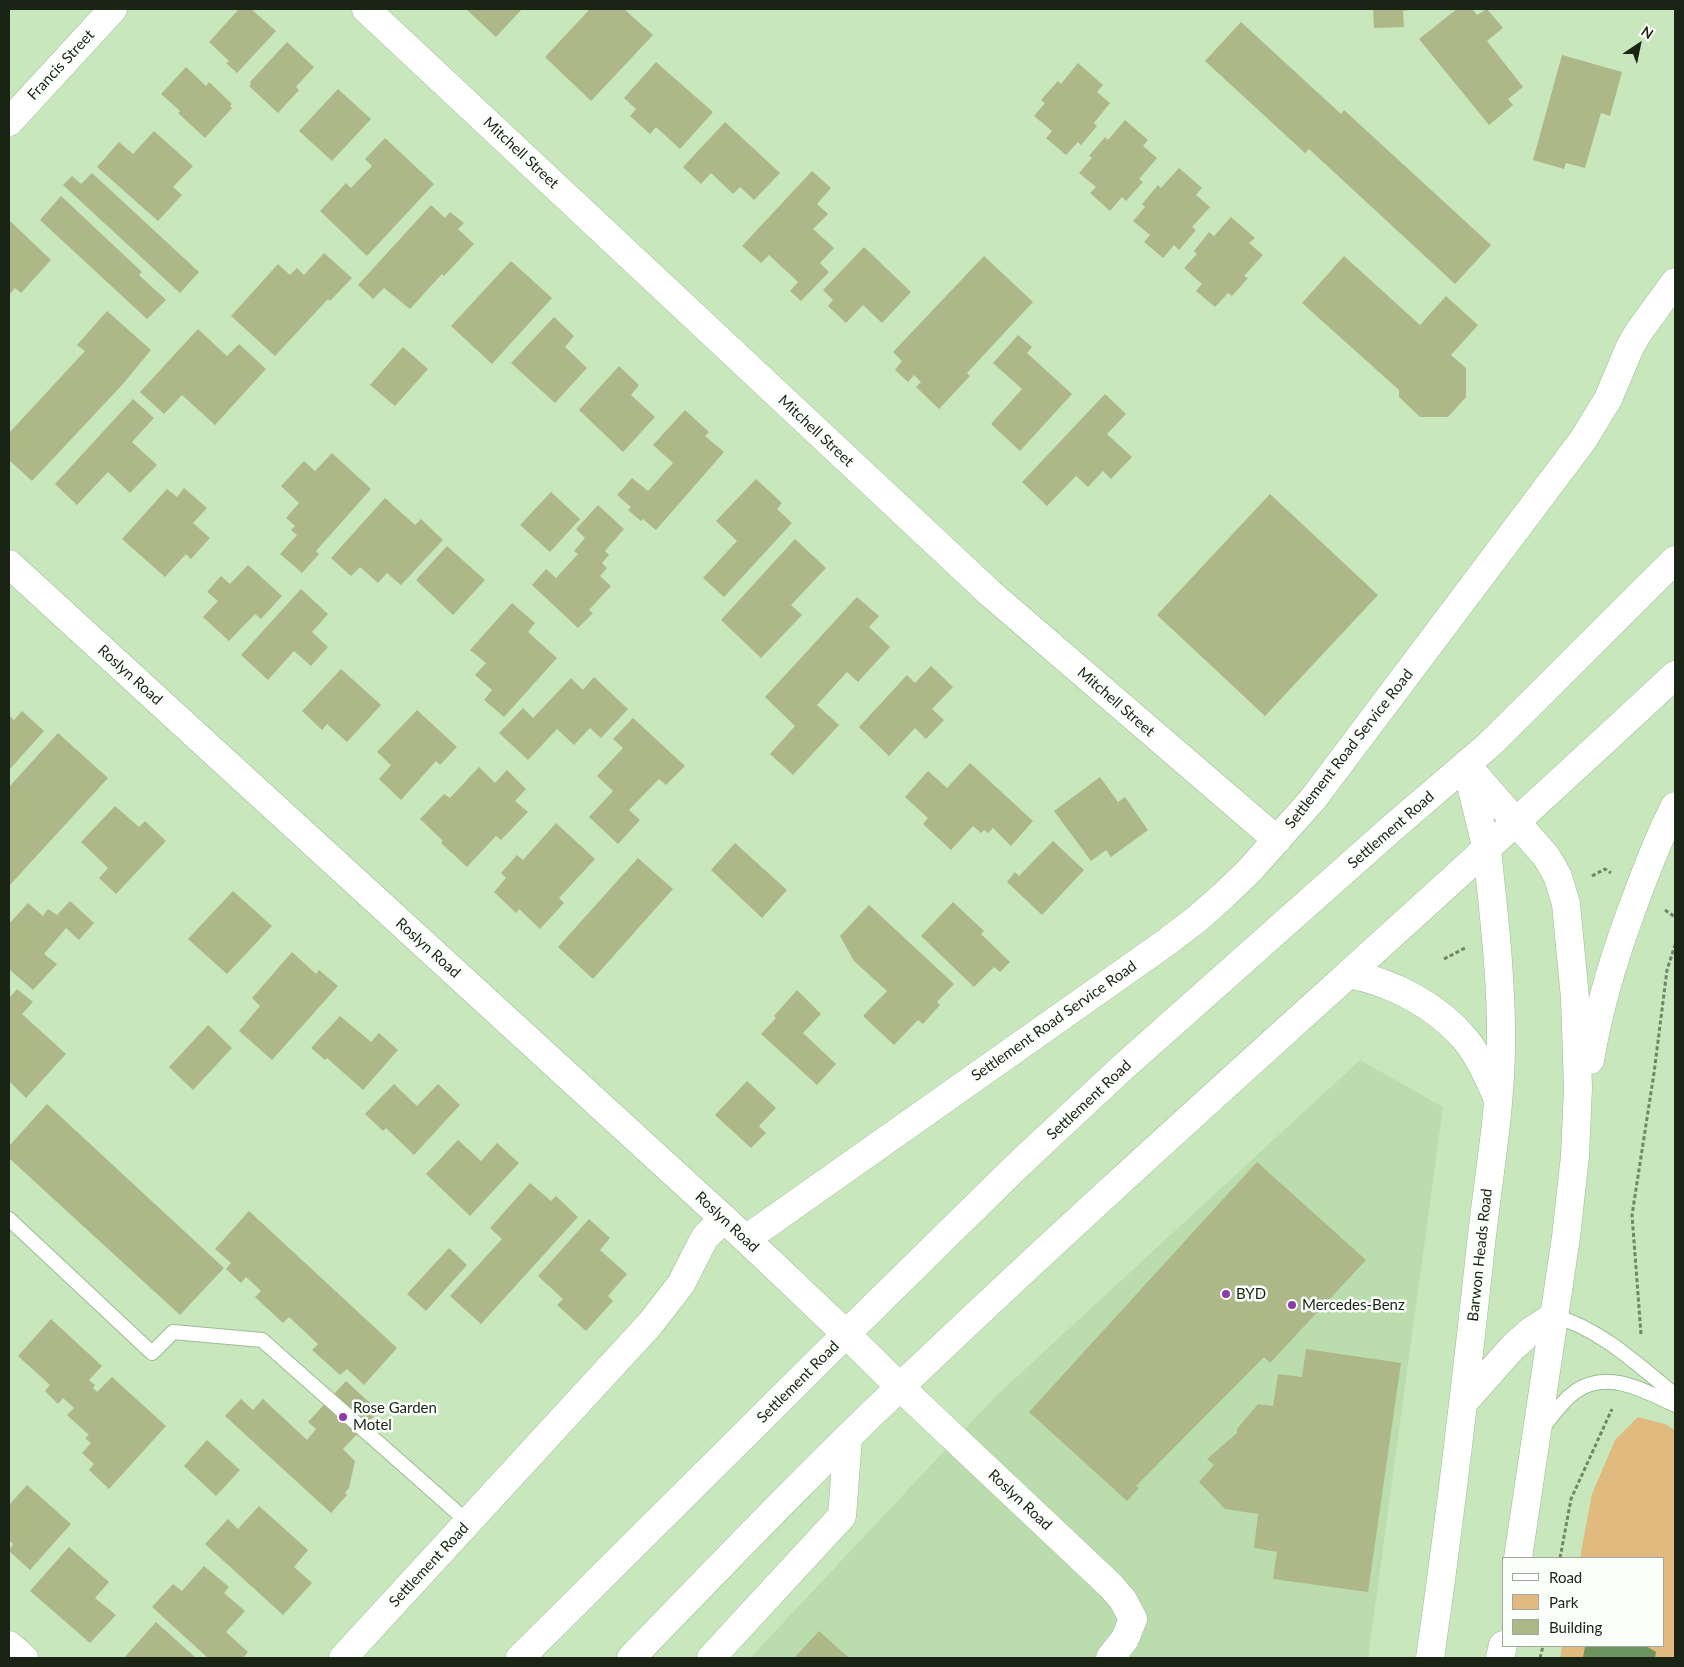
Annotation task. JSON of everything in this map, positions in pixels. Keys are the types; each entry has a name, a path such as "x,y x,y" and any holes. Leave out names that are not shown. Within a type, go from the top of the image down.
{"main road":[{"name":"Francis Street","path":"9,122 113,9"},
{"name":"Mitchell Street","path":"366,9 991,594 1277,840"},
{"name":"Settlement Road Service Road","path":"746,1239 1191,924 1243,877 1332,775 1583,440 1608,399 1638,333 1675,282"},
{"name":"Settlement Road","path":"520,1658 1018,1165 1122,1068 1509,726 1675,560"},
{"name":"Roslyn Road","path":"9,564 746,1239 1111,1586 1123,1600 1133,1619 1125,1639 1110,1658"},
{"path":"631,1658 900,1386 1131,1172 1487,850 1675,675"},
{"path":"1466,765 1546,856 1558,878 1566,904 1578,1038 1575,1156"},
{"name":"Barwon Heads Road","path":"1430,1658 1464,1402 1486,1193 1499,1100 1501,1046 1500,978 1496,931 1487,850 1466,765"},
{"path":"1518,1557 1538,1434 1566,1238 1575,1156 1595,1029 1610,968 1646,871 1675,806"},
{"path":"1350,974 1366,977 1394,987 1425,1005 1450,1024 1473,1052 1499,1100"},
{"name":"Settlement Road","path":"343,1658 650,1324 681,1284 705,1237 724,1219"},
{"path":"1464,1402 1513,1347 1531,1331 1554,1316"},
{"path":"711,1658 842,1516 848,1438"},
{"path":"357,1658 370,1629"},
{"path":"9,1645 24,1658"}],"lane":[{"path":"9,1218 152,1353 173,1332 262,1340 468,1522"},
{"path":"1554,1316 1568,1320 1599,1336 1675,1395"},
{"path":"1538,1434 1564,1402 1576,1391 1594,1384 1624,1383 1675,1404"}],"path":[{"path":"1634,1362 1642,1343 1632,1215 1654,1073 1667,970 1675,944"},
{"path":"1560,1557 1571,1499 1624,1383"}],"shaded area":[{"path":"1360,1060 1443,1107 1368,1658 750,1658 996,1396"},
{"path":"1585,1647 1648,1647 1656,1652 1655,1658 1583,1658"}],"green space":[{"path":"1638,1417 1665,1424 1675,1430 1675,1658 1560,1658 1562,1647 1664,1647 1664,1557 1580,1557 1592,1494 1615,1440"}],"building":[{"path":"239,9 251,9 276,31 237,73 226,63 229,61 209,42"},
{"path":"466,9 522,9 496,37"},
{"path":"590,9 624,9 653,35 591,101 545,57"},
{"path":"1373,9 1409,10 1403,11 1404,27 1374,28"},
{"path":"1457,9 1472,9 1477,15 1487,9 1503,28 1487,41 1523,87 1508,99 1513,105 1489,125 1419,39"},
{"path":"1241,22 1341,114 1344,110 1491,245 1455,284 1309,149 1305,153 1205,61"},
{"path":"287,42 314,67 296,87 299,90 278,113 249,86 250,82"},
{"path":"1562,55 1622,72 1610,116 1601,113 1585,168 1566,163 1564,169 1533,160"},
{"path":"656,62 713,112 680,149 656,127 650,134 630,116 636,109 624,98"},
{"path":"1078,63 1103,85 1097,92 1110,103 1094,123 1097,126 1081,145 1078,142 1066,155 1046,138 1052,131 1034,116 1045,103 1041,100 1058,81 1061,84"},
{"path":"186,67 206,86 209,82 232,104 230,106 232,108 205,138 161,94"},
{"path":"338,89 371,119 332,161 299,131"},
{"path":"1125,120 1148,140 1143,146 1157,158 1139,179 1143,182 1126,201 1122,197 1110,211 1090,193 1096,187 1079,173 1092,158 1089,156 1105,137 1108,140"},
{"path":"725,122 780,173 754,200 740,187 733,194 711,173 701,184 683,167"},
{"path":"154,131 193,166 173,187 182,195 158,221 97,167 119,142 133,154"},
{"path":"385,138 434,184 367,256 320,211 346,183 351,188 372,166 365,159"},
{"path":"1179,168 1202,188 1196,195 1210,207 1192,227 1196,230 1179,250 1174,245 1163,258 1144,242 1150,235 1133,221 1145,207 1142,204 1158,185 1161,188"},
{"path":"812,171 831,188 817,204 828,214 813,229 834,248 820,263 829,272 801,301 790,291 798,282 769,255 761,263 742,246"},
{"path":"92,173 199,272 180,293 63,185 72,176 81,184"},
{"path":"61,196 142,272 139,275 166,300 147,319 40,220"},
{"path":"431,205 445,218 450,212 464,223 458,229 474,244 444,276 442,274 410,309 384,288 373,299 358,285"},
{"path":"1231,217 1255,238 1249,243 1263,255 1244,276 1248,278 1232,296 1228,293 1215,307 1196,291 1202,284 1184,268 1197,254 1194,251 1209,232 1214,236"},
{"path":"9,220 51,260 21,293 15,288 9,295"},
{"path":"864,247 911,292 882,323 863,305 846,323 828,306 833,300 823,290"},
{"path":"324,253 352,278 330,301 328,299 275,356 231,316 278,264 290,275 297,268 304,275"},
{"path":"984,256 1033,302 967,373 970,376 939,409 916,387 921,382 914,375 908,382 895,370 902,361 893,352"},
{"path":"1344,256 1420,325 1446,296 1478,325 1451,355 1466,368 1466,397 1448,417 1420,417 1399,397 1399,390 1302,303"},
{"path":"511,261 552,298 492,364 451,326"},
{"path":"107,311 151,350 122,385 32,481 9,460 9,433 85,351 77,345"},
{"path":"554,317 574,336 565,347 587,368 555,403 511,363"},
{"path":"198,329 227,356 239,344 266,369 215,425 182,395 164,414 140,392"},
{"path":"1018,335 1032,347 1027,353 1072,394 1020,451 991,424 1022,389 993,363"},
{"path":"403,347 428,369 395,406 370,385"},
{"path":"619,366 639,385 631,395 655,417 623,452 579,410"},
{"path":"1105,394 1126,414 1107,434 1132,457 1111,479 1103,471 1088,487 1076,476 1047,506 1022,482"},
{"path":"133,399 154,418 132,442 157,465 130,493 108,472 77,505 55,484"},
{"path":"685,410 709,432 705,436 724,452 656,530 628,510 631,507 617,495 632,478 648,491 673,463 653,445"},
{"path":"332,453 371,489 316,551 319,554 302,573 280,554 297,535 291,530 295,526 286,518 299,503 281,486 304,461 315,471"},
{"path":"756,479 782,503 777,509 792,523 724,597 703,578 737,541 716,521"},
{"path":"184,488 207,508 193,523 210,538 191,559 186,554 165,577 122,539 167,489 177,497"},
{"path":"551,492 580,519 550,552 520,525"},
{"path":"1270,494 1378,595 1265,716 1157,615"},
{"path":"385,498 415,525 421,519 443,540 401,585 387,573 378,583 360,567 351,576 331,558"},
{"path":"598,505 624,529 605,551 609,555 602,563 607,568 600,576 611,586 589,610 593,613 578,628 532,585 546,569 556,578 578,554 574,551 585,538 576,529"},
{"path":"795,539 826,568 791,605 802,615 761,658 721,620"},
{"path":"447,546 485,580 453,615 416,580"},
{"path":"248,565 282,596 261,619 255,614 229,641 203,617 218,601 207,592 221,576 230,584"},
{"path":"301,589 328,614 312,632 328,647 311,666 294,651 268,680 241,655"},
{"path":"857,597 879,616 869,627 890,647 858,682 847,672 817,705 839,725 793,775 770,754 795,726 765,697"},
{"path":"512,603 535,623 528,632 557,658 504,717 484,700 492,690 475,675 486,663 470,650"},
{"path":"931,666 953,687 932,709 944,720 926,739 915,728 889,756 859,727 907,675 915,683"},
{"path":"341,669 381,705 347,742 327,724 322,730 302,711"},
{"path":"594,677 628,709 601,738 590,728 574,745 557,729 528,760 499,733 523,708 533,718 571,678 583,690"},
{"path":"417,710 457,747 440,765 436,761 401,800 379,779 391,765 377,752"},
{"path":"22,711 44,731 9,770 9,715 14,720"},
{"path":"633,718 685,766 666,785 659,779 629,810 640,820 618,844 589,817 613,791 597,776 623,748 613,739"},
{"path":"58,733 108,778 9,886 9,787"},
{"path":"970,763 1033,821 1011,846 993,828 988,833 984,830 981,833 973,826 951,850 923,824 928,818 905,797 928,771 947,788"},
{"path":"479,767 495,783 507,770 526,789 515,801 528,812 501,840 496,836 467,867 441,843 443,841 420,819 444,794 450,798"},
{"path":"1100,777 1118,802 1125,797 1148,830 1111,857 1106,850 1091,861 1054,811"},
{"path":"115,806 139,827 145,821 166,841 116,894 99,878 108,868 81,842"},
{"path":"556,823 595,859 559,898 564,903 540,929 519,909 516,913 494,892 506,878 501,873 517,855 523,860"},
{"path":"1053,841 1084,870 1042,915 1007,882 1015,872 1019,876"},
{"path":"735,843 787,890 762,918 711,870"},
{"path":"638,858 673,889 593,979 558,947"},
{"path":"233,891 272,926 227,974 188,939"},
{"path":"70,901 94,923 79,940 66,928 44,954 57,964 33,990 9,969 9,924 28,903 43,916 48,909 57,915"},
{"path":"953,902 984,931 981,934 1010,962 1000,972 994,967 974,987 921,936"},
{"path":"869,905 954,984 937,1002 940,1005 923,1024 918,1020 894,1045 863,1016 887,991 854,961 840,936"},
{"path":"292,952 316,974 319,970 338,986 272,1060 239,1031 260,1006 252,998"},
{"path":"17,989 33,1002 22,1014 66,1054 26,1098 9,1081 9,998"},
{"path":"797,990 821,1014 803,1033 836,1064 817,1085 761,1034"},
{"path":"340,1016 371,1042 379,1033 398,1050 363,1090 327,1058 325,1060 311,1048"},
{"path":"208,1025 232,1048 193,1090 169,1067"},
{"path":"747,1081 776,1108 759,1126 766,1133 751,1148 715,1115"},
{"path":"394,1084 417,1106 438,1084 460,1105 414,1155 386,1128 383,1131 365,1114"},
{"path":"47,1104 224,1268 180,1315 9,1158 9,1146"},
{"path":"458,1140 481,1161 497,1143 519,1163 470,1216 426,1174"},
{"path":"1257,1162 1366,1260 1270,1363 1264,1357 1136,1486 1139,1488 1127,1501 1029,1412"},
{"path":"530,1183 551,1201 556,1196 578,1217 481,1324 450,1296 502,1239 490,1228"},
{"path":"249,1211 397,1348 364,1385 347,1369 340,1375 312,1350 318,1344 289,1317 283,1323 255,1297 261,1291 246,1277 241,1283 226,1269 231,1263 215,1249"},
{"path":"589,1219 610,1238 600,1250 627,1274 608,1296 613,1301 586,1331 557,1305 563,1299 538,1276"},
{"path":"449,1248 467,1265 426,1311 407,1294"},
{"path":"51,1319 102,1366 89,1380 95,1385 93,1388 97,1392 112,1377 166,1426 109,1489 89,1470 94,1464 82,1453 91,1443 85,1438 89,1435 67,1415 74,1408 63,1398 58,1404 45,1391 50,1385 18,1356"},
{"path":"1306,1349 1401,1363 1368,1592 1273,1579 1277,1552 1254,1548 1258,1514 1225,1509 1199,1482 1214,1465 1207,1459 1237,1433 1237,1429 1258,1404 1273,1406 1278,1374 1302,1377"},
{"path":"346,1381 379,1411 343,1449 355,1461 349,1488 345,1493 347,1495 331,1513 225,1416 241,1399 253,1410 263,1399 307,1440 316,1429 308,1422"},
{"path":"207,1440 240,1470 216,1496 184,1466"},
{"path":"27,1485 71,1524 30,1570 9,1551 13,1544 9,1540 9,1505"},
{"path":"259,1506 308,1550 294,1567 312,1583 283,1615 205,1544 228,1519 238,1529"},
{"path":"69,1547 109,1582 95,1598 116,1615 90,1643 30,1591"},
{"path":"204,1566 229,1587 224,1593 245,1611 226,1632 248,1652 243,1658 208,1658 152,1607 173,1584 182,1591"},
{"path":"156,1622 196,1658 124,1658"},
{"path":"819,1631 849,1658 794,1658"}],"place":[{"name":"BYD","path":"1226,1294"},
{"name":"Mercedes-Benz","path":"1292,1305"},
{"name":"Rose Garden Motel","path":"343,1417"}]}
